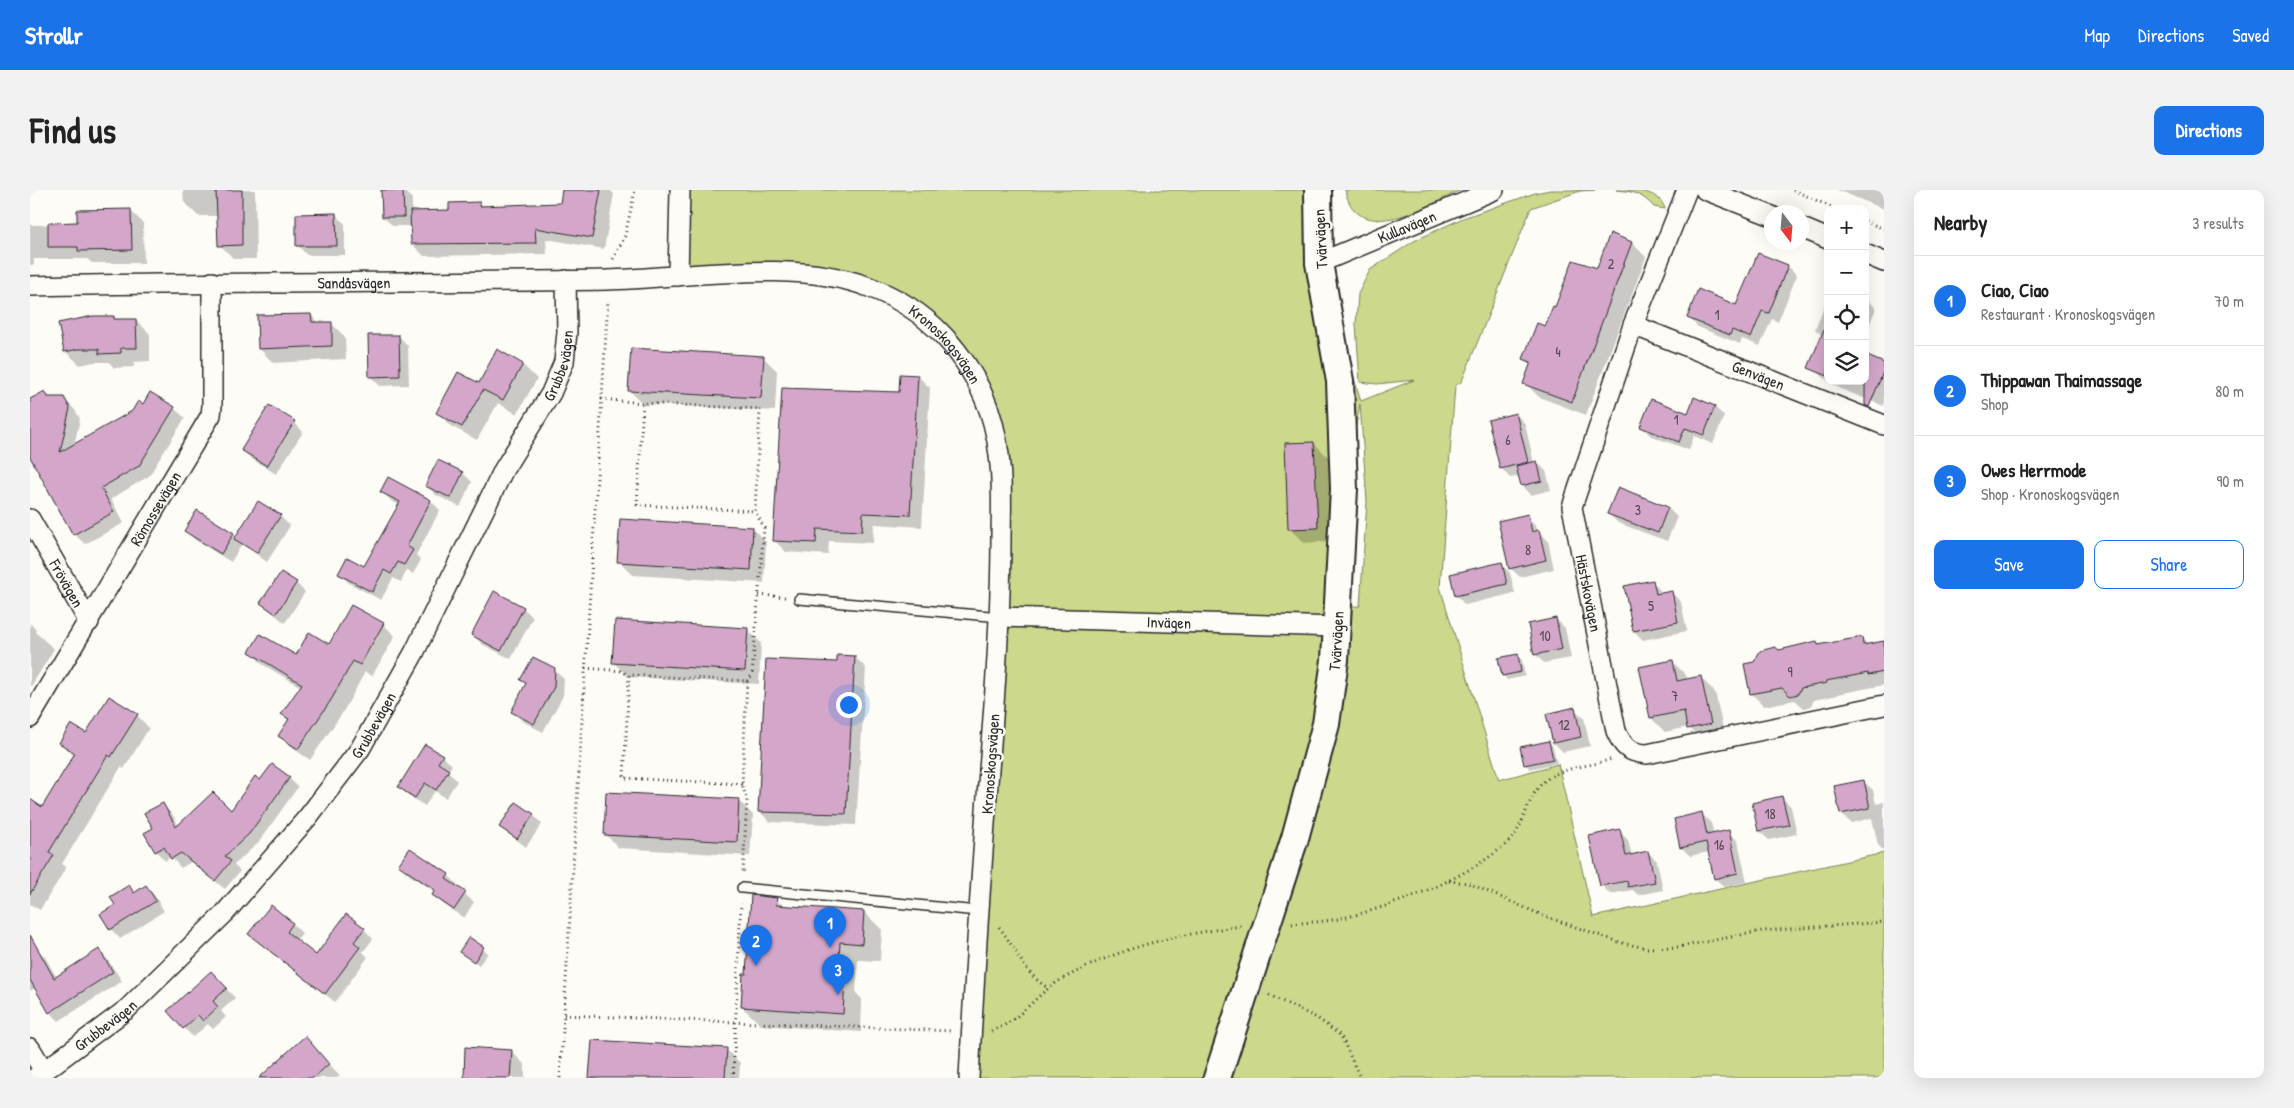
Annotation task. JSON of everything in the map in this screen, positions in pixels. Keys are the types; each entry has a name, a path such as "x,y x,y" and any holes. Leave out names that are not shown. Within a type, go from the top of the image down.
{"street":[{"path":"678,276 680,190"},
{"name":"Tvärvägen","path":"1217,1078 1292,848 1326,724 1335,660 1344,490 1340,381 1319,263 1318,190"},
{"name":"Kullavägen","path":"1319,263 1494,190"},
{"name":"Hästskovägen","path":"1626,749 1616,731 1572,508 1634,325 1687,190"},
{"path":"1705,190 1764,213"},
{"path":"1809,231 1824,237"},
{"path":"1869,256 1884,262"},
{"name":"Kronoskogsvägen","path":"678,276 786,272 846,280 865,285 904,302 925,317 941,332 975,378 990,412 997,442 1002,481 1001,617 978,911 968,1078"},
{"name":"Sandåsvägen","path":"30,286 212,282 610,280 678,276"},
{"name":"Grubbevägen","path":"39,1075 127,1009 224,914 308,817 360,749 414,653 504,469 551,393 564,362 567,332 566,280"},
{"name":"Römossevägen","path":"30,718 89,622 210,415 212,406 212,282"},
{"name":"Genvägen","path":"1634,325 1884,425"},
{"name":"Frövägen","path":"30,519 89,622"},
{"name":"Invägen","path":"1001,617 1337,626"},
{"path":"1626,749 1636,753 1647,754 1884,705"},
{"path":"30,1048 39,1075"}],"lane":[{"path":"799,598 1001,617"},
{"path":"742,888 978,911"}],"path":[{"path":"560,1078 601,399 610,280 612,262 625,236 635,190"},
{"path":"1793,190 1827,205"},
{"path":"1869,223 1884,229"},
{"path":"601,399 760,409 755,511 764,528 752,675 747,681 742,784 747,800 732,1078"},
{"path":"643,403 637,505 755,511"},
{"path":"759,595 799,598"},
{"path":"585,668 622,670 629,675 747,681"},
{"path":"629,675 624,778 742,784"},
{"path":"1290,924 1336,920 1362,913 1449,881 1498,850 1510,840 1520,828 1537,787 1546,778 1555,773 1611,760 1626,749"},
{"path":"1449,881 1468,883 1544,916 1613,940 1646,948 1679,947 1762,931 1884,922"},
{"path":"978,911 1000,928 1025,969 1036,981 1048,988"},
{"path":"564,1015 987,1032 998,1029 1013,1019 1048,988 1100,960 1151,942 1175,936 1241,926"},
{"path":"1248,985 1317,1018 1341,1036 1360,1078"}],"green space":[{"path":"680,190 1318,190 1319,263 1361,401 1414,380 1377,384 1360,382 1356,324 1358,294 1370,270 1414,241 1463,218 1535,193 1550,190 1595,190 1580,191 1531,208 1462,381 1455,386 1440,587 1499,780 1558,764 1593,917 1884,853 1884,1078 969,1078 978,911 997,442 959,355 865,285 678,276","holes":["1360,404 1367,502 1360,606 1338,607 1344,490"]},
{"path":"1345,190 1461,190 1413,212 1379,219 1364,217 1352,207"},
{"path":"1616,190 1646,192 1658,198 1665,209 1654,207 1637,194"}],"building":[{"path":"216,190 242,190 242,245 218,246"},
{"path":"381,190 403,190 404,217 382,217"},
{"path":"562,190 601,190 592,238 535,228 536,243 411,244 410,211 449,210 449,203 480,202 480,206 560,203"},
{"path":"131,209 132,250 78,251 78,247 48,247 48,223 77,222 77,210"},
{"path":"336,213 337,246 296,246 296,214"},
{"path":"1610,233 1632,242 1572,402 1523,384 1531,362 1523,359 1537,323 1545,326 1553,306 1555,307 1573,260 1597,268"},
{"path":"1758,253 1788,265 1769,313 1762,311 1751,338 1732,330 1730,335 1687,318 1698,289 1736,305"},
{"path":"311,314 312,322 332,322 332,346 258,349 257,315"},
{"path":"93,316 114,316 114,319 136,319 137,348 121,348 121,353 99,354 99,349 79,349 64,352 58,323"},
{"path":"1824,329 1824,374 1808,368"},
{"path":"368,335 399,335 400,376 369,377"},
{"path":"631,348 764,356 761,398 628,391"},
{"path":"497,349 523,364 503,400 483,390 462,427 436,413 458,372 479,383"},
{"path":"1869,357 1884,363 1884,370 1869,407 1865,405 1865,385 1869,385"},
{"path":"900,374 918,375 910,515 863,513 862,531 817,529 816,543 773,541 782,388 899,392"},
{"path":"45,391 48,397 64,397 70,408 60,452 132,411 138,401 143,404 150,392 175,407 139,466 101,488 114,512 73,535 30,457 30,399"},
{"path":"1694,397 1715,406 1704,435 1685,428 1679,442 1640,427 1651,399 1688,413"},
{"path":"269,405 295,421 267,466 241,450"},
{"path":"1516,413 1528,462 1500,469 1488,420"},
{"path":"1314,442 1318,528 1288,529 1285,443"},
{"path":"438,460 463,472 451,498 425,486"},
{"path":"1537,461 1542,481 1521,486 1516,466"},
{"path":"388,477 431,500 407,546 413,550 404,565 398,562 391,574 384,570 372,592 338,574 347,557 364,566 400,502 380,492"},
{"path":"1618,487 1668,507 1658,533 1607,514"},
{"path":"258,501 281,515 257,553 234,539"},
{"path":"197,510 234,533 221,554 184,531"},
{"path":"1528,514 1532,532 1539,530 1546,560 1509,569 1498,521"},
{"path":"620,519 753,527 751,570 617,562"},
{"path":"1502,562 1507,584 1455,596 1450,574"},
{"path":"281,572 297,582 276,614 260,603"},
{"path":"1653,580 1656,594 1672,591 1678,622 1633,631 1624,586"},
{"path":"494,591 524,607 501,651 471,635"},
{"path":"351,605 384,623 360,665 353,661 331,700 298,749 278,736 289,719 281,714 302,684 249,652 260,634 296,655 309,632 329,644"},
{"path":"1556,618 1562,649 1534,655 1528,624"},
{"path":"615,620 748,628 745,671 612,663"},
{"path":"1862,637 1863,645 1884,641 1884,672 1826,681 1827,683 1801,688 1798,694 1790,696 1782,688 1750,694 1744,664 1754,662 1760,651 1775,647 1779,650 1817,641 1818,645"},
{"path":"1518,654 1521,672 1502,676 1498,658"},
{"path":"837,655 855,656 846,814 758,812 766,659 837,662"},
{"path":"533,657 555,668 554,687 534,724 511,712 526,683 520,680"},
{"path":"1673,660 1677,681 1701,676 1711,724 1687,729 1684,711 1650,718 1639,667"},
{"path":"109,696 138,714 111,757 108,755 49,852 54,855 30,894 30,799 42,807 75,753 59,743 71,724 86,733"},
{"path":"1575,707 1581,737 1553,743 1546,714"},
{"path":"1549,741 1553,759 1524,765 1520,747"},
{"path":"425,744 443,755 438,763 449,770 436,790 425,783 415,798 398,787"},
{"path":"272,764 290,777 249,834 225,856 231,861 215,881 181,853 171,859 164,847 155,852 144,833 153,828 144,813 163,803 176,827 213,792 231,810 255,776 260,780"},
{"path":"1864,780 1870,808 1840,814 1834,786"},
{"path":"606,792 739,799 737,842 604,835"},
{"path":"1782,796 1789,825 1758,831 1752,803"},
{"path":"516,802 534,814 517,839 499,827"},
{"path":"1702,812 1707,835 1729,830 1738,873 1714,879 1706,842 1680,848 1674,819"},
{"path":"1620,829 1626,856 1648,851 1655,882 1628,887 1627,881 1600,886 1589,836"},
{"path":"410,848 449,874 446,879 466,892 454,910 432,895 435,890 398,865"},
{"path":"129,885 134,893 146,885 156,901 110,930 100,914 115,905 110,897"},
{"path":"751,895 777,898 776,905 864,911 862,944 840,942 838,979 845,980 843,1014 741,1007 743,974 746,974"},
{"path":"271,905 293,923 287,932 316,955 346,914 365,928 354,942 360,947 325,994 248,934"},
{"path":"30,935 54,978 99,949 113,972 49,1013 30,980"},
{"path":"469,937 484,947 474,962 459,952"},
{"path":"211,971 227,988 213,1001 218,1007 203,1021 198,1015 183,1029 167,1011"},
{"path":"305,1036 329,1064 313,1078 259,1078"},
{"path":"592,1040 727,1048 725,1078 589,1078"},
{"path":"465,1047 512,1050 510,1078 464,1078"}],"place":[{"name":"Ciao, Ciao","path":"830,948"},
{"name":"Thippawan Thaimassage","path":"756,966"},
{"name":"Owes Herrmode","path":"838,995"}]}
